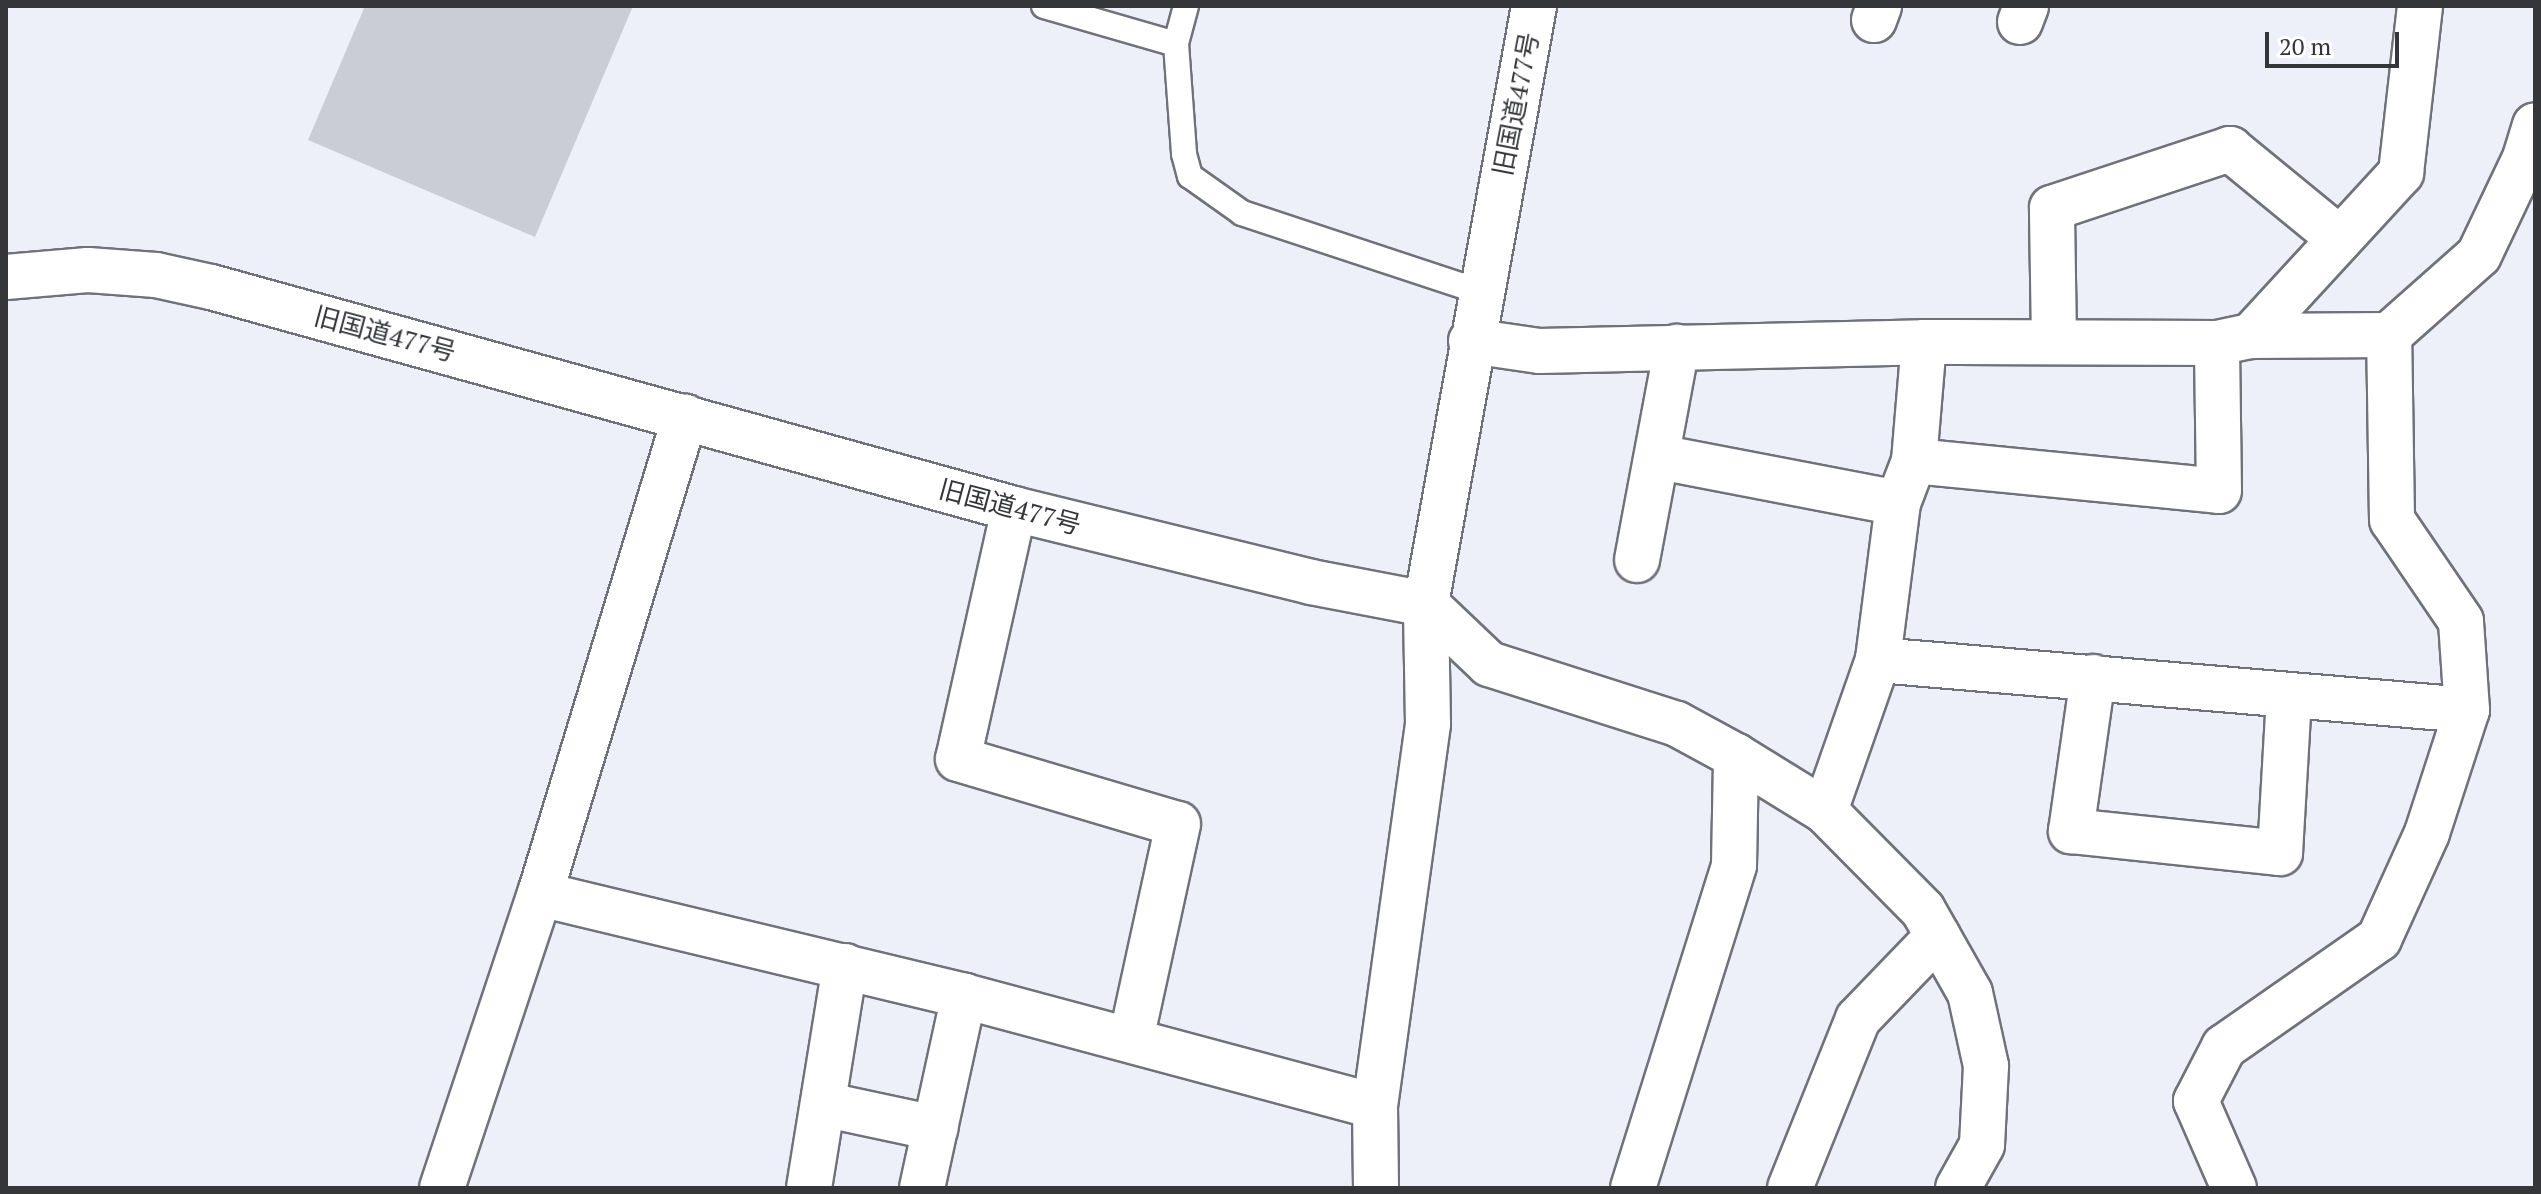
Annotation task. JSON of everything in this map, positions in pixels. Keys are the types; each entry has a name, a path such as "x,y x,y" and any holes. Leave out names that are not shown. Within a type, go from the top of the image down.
{"street":[{"name":"旧国道477号","path":"6,277 88,270 156,275 1014,509 1426,604 1471,341 1534,6"},
{"path":"1914,461 2219,491 2234,340 2340,239 2401,173 2420,6"},
{"path":"1471,341 1539,351 2389,335 2479,255 2535,125"},
{"path":"2054,341 2052,208 2230,149 2340,239"},
{"path":"2234,1188 2196,1101 2224,1047 2379,939 2427,833 2467,710 2461,621 2392,520 2389,335"},
{"path":"1825,811 1878,660 1898,503 1914,461 1924,342"},
{"path":"1637,560 1659,457 1677,347"},
{"path":"442,1188 540,894 685,417"},
{"path":"1659,457 1898,503"},
{"path":"1014,509 958,759 1178,824 1131,1039"},
{"path":"1426,604 1489,664 1677,724 1736,756 1825,811 1923,910 1970,993 1986,1066 1982,1145 1958,1188"},
{"path":"1376,1188 1375,1106 1428,724 1426,604"},
{"path":"1878,660 2467,710"},
{"path":"2093,677 2071,831 2280,853 2289,697"},
{"path":"1633,1188 1734,865 1736,756"},
{"path":"540,894 964,996 1375,1106"},
{"path":"1790,1188 1858,1019 1938,936"},
{"path":"809,1188 845,966"},
{"path":"922,1188 964,996"},
{"path":"823,1104 935,1128"}],"lane":[{"path":"1044,6 1176,44"},
{"path":"1186,6 1176,44 1184,154 1190,176 1212,195 1242,213 1481,292"}],"building":[{"path":"365,6 633,6 535,237 308,140"}]}
